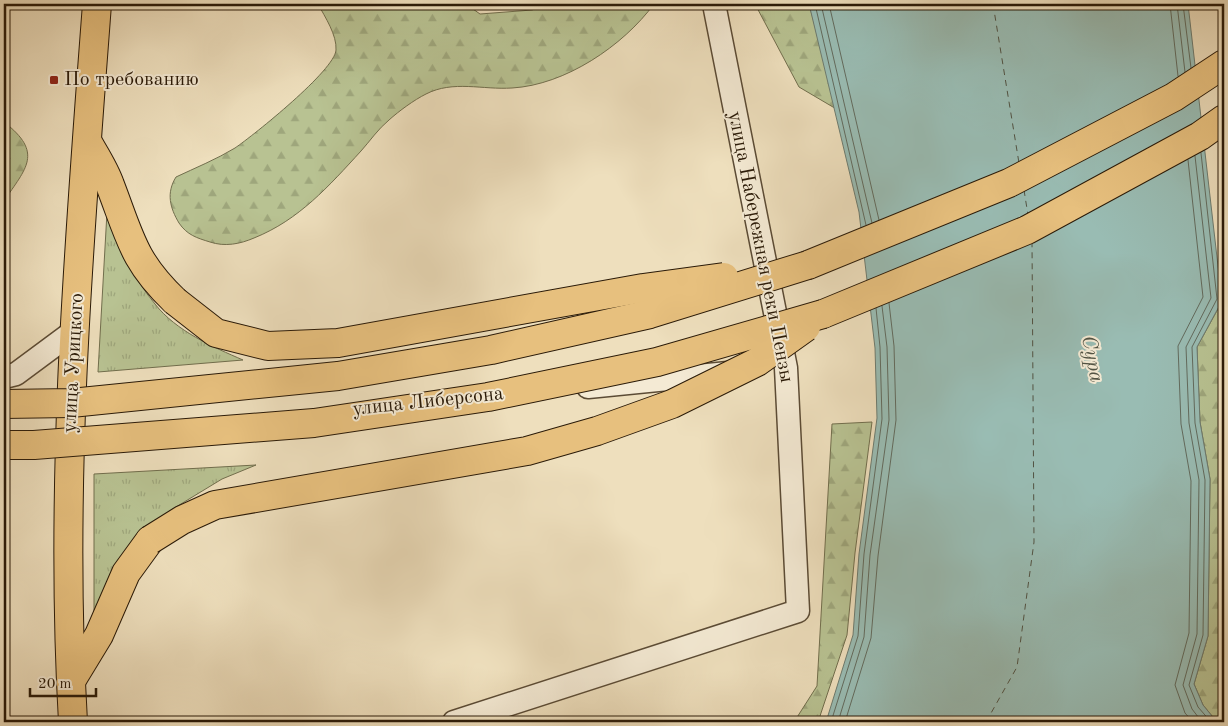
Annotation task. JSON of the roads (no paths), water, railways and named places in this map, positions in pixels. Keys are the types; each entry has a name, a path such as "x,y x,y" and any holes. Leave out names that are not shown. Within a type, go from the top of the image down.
{"main road":[{"name":"улица Урицкого","path":"73,722 67,553 70,437 74,331 97,4"},
{"path":"4,404 71,403 348,375 492,350 650,314 808,265 1008,183 1174,96 1224,64"},
{"path":"4,445 34,445 314,423 488,398 656,362 823,314 1027,230 1200,136 1224,119"},
{"path":"87,141 110,184 135,253 153,280 175,301 216,333 268,346 338,343 643,288 808,265"},
{"path":"71,681 100,635 126,572 150,540 182,520 215,505 526,451 597,431 672,404 757,362 823,314"}],"street":[{"name":"улица Набережная реки Пензы","path":"454,722 798,611 786,368 714,4"},
{"path":"4,377 16,374 74,331"},
{"name":"улица Либерсона","path":"70,437 786,368"}],"water":[{"name":"Сура","path":"809,4 1188,4 1222,301 1197,347 1200,422 1210,479 1208,636 1194,684 1203,705 1217,722 826,722 853,635 859,554 877,418 875,348 859,212"}],"place":[{"name":"По требованию","path":"54,80"}]}
